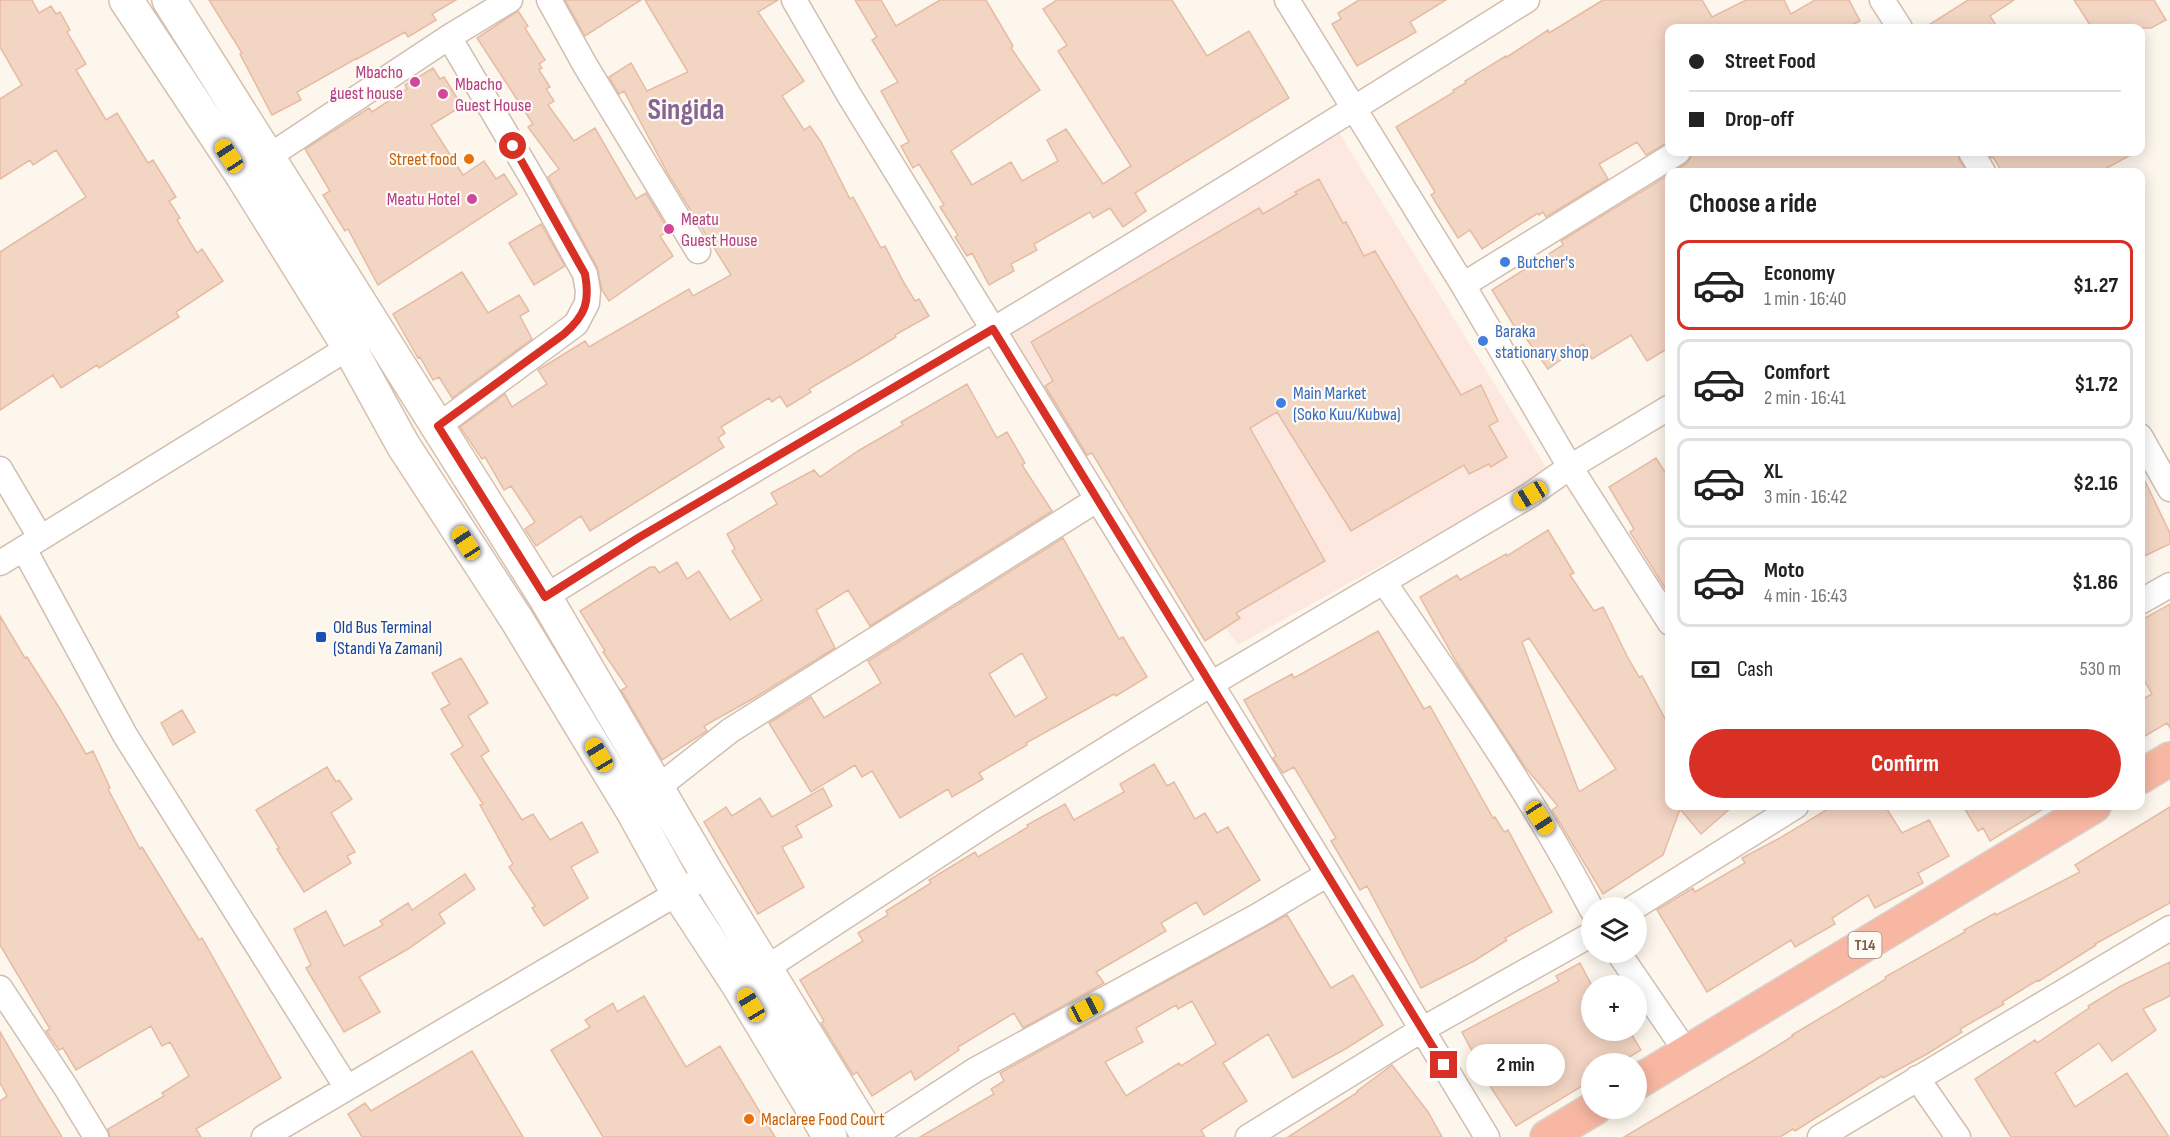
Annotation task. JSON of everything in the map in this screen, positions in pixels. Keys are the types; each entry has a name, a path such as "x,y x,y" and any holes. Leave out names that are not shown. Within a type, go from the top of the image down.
{"highway":[{"path":"2145,774 2170,759"},
{"name":"T14","path":"1647,1077 2087,810"},
{"path":"1547,1137 1581,1116"}],"main road":[{"path":"126,0 242,175 349,347 403,445 517,621 634,813 678,893 740,986 830,1137"},
{"path":"168,0 545,597 708,875 871,1137"}],"street":[{"path":"268,157 510,0"},
{"path":"549,0 585,65 698,251"},
{"path":"794,0 849,95 1423,1029 1487,1137"},
{"path":"1287,0 1463,285 1570,467 1665,615"},
{"path":"545,597 638,538 993,329 1527,0"},
{"path":"438,426 576,324 587,303 588,291 585,274 450,37"},
{"path":"1463,285 1672,156"},
{"path":"0,563 376,330"},
{"path":"765,969 989,822 1211,684 1530,495 1570,467 1665,410"},
{"path":"2145,445 2170,489"},
{"path":"0,470 32,543 125,735 347,1088"},
{"path":"657,788 731,730 1098,499"},
{"path":"1384,582 1493,744 1564,855 1585,897"},
{"path":"2145,599 2170,585"},
{"path":"1647,899 1784,810"},
{"path":"871,1137 975,1070 1259,915 1328,874"},
{"path":"264,1137 708,875"},
{"path":"1820,1137 2170,928"},
{"path":"1248,1137 1423,1029 1581,940"},
{"path":"1626,963 1688,1053"},
{"path":"0,988 96,1137"},
{"path":"1917,1078 1958,1137"}],"shaded area":[{"name":"Main Market (Soko Kuu/Kubwa)","path":"1333,123 1549,472 1238,645 1003,335"}],"building":[{"path":"0,0 32,0 39,13 51,6 56,14 60,12 70,30 67,32 86,64 76,70 106,120 117,113 148,163 153,160 176,197 169,201 180,218 177,220 197,253 202,249 223,281 176,312 179,317 99,368 97,365 61,388 53,375 0,410 0,252 86,197 56,150 33,165 30,160 0,179 0,99 22,85 0,47"},
{"path":"209,0 456,0 432,14 436,20 408,37 405,32 297,92 301,100 272,115 240,54 242,53"},
{"path":"565,0 641,0 585,36"},
{"path":"645,0 778,0 758,12 804,81 782,96 804,130 810,126 821,142 850,199 853,197 881,248 885,246 915,301 919,299 929,316 809,389 811,392 787,407 780,396 772,402 769,398 721,427 725,433 718,438 724,447 590,531 581,516 536,546 525,529 535,522 511,486 504,490 485,457 482,459 460,427 505,394 512,407 547,384 538,370 585,341 589,347 689,289 693,296 731,275 668,174 624,91 619,94 609,77 631,63 647,91 688,72"},
{"path":"855,0 881,0 896,26 940,0 986,0 1013,46 1011,48 1040,90 951,151 972,185 1011,162 1022,181 1058,161 1047,140 1066,129 1103,184 1131,166 1058,51 1067,45 1043,9 1057,0 1172,0 1207,56 1249,31 1289,98 1135,193 1146,211 1123,227 1110,208 1093,218 1090,212 1034,244 1037,250 1011,264 1014,271 989,285 972,253 967,256 955,237 958,235 940,207 944,205 919,164 913,168 901,146 909,142 881,91 898,82 872,40 877,37"},
{"path":"1359,0 1446,0 1410,22 1416,32 1357,66 1332,24 1341,19 1338,13"},
{"path":"1603,0 1702,0 1712,17 1746,0 1784,0 1791,14 1815,0 1849,0 1860,21 1854,24 1665,24 1665,144 1646,155 1637,142 1599,164 1608,179 1546,217 1543,212 1539,215 1538,213 1482,249 1470,230 1458,238 1431,195 1435,192 1396,127 1548,30 1549,33"},
{"path":"1968,0 2014,0 1990,16 1995,24 1930,24"},
{"path":"2074,0 2154,0 2166,20 2151,28 2145,28 2145,24 2089,24"},
{"path":"518,11 528,26 525,28 545,60 539,64 542,68 539,70 550,87 546,89 554,101 548,105 574,141 595,128 636,199 646,193 669,231 660,236 673,256 609,301 602,290 597,267 548,177 559,169 528,127 533,124 477,38"},
{"path":"433,68 440,79 444,77 462,106 431,125 463,175 484,161 496,179 504,174 517,194 378,285 348,229 345,231 323,195 330,191 305,149 369,108 372,112 407,89 405,85"},
{"path":"1691,156 1958,156 1965,168 1679,168"},
{"path":"1990,156 2129,156 2107,168 2000,168 1993,157"},
{"path":"1665,177 1665,350 1647,361 1631,335 1592,359 1583,344 1548,369 1518,327 1516,329 1492,290 1563,245 1561,241"},
{"name":"Main Market (Soko Kuu/Kubwa)","path":"1319,179 1364,256 1375,251 1461,395 1481,385 1498,421 1489,426 1507,457 1491,467 1489,464 1469,474 1464,465 1351,531 1277,412 1250,428 1325,561 1236,613 1240,618 1205,641 1092,453 1087,455 1045,386 1053,381 1031,342 1259,208 1263,214"},
{"path":"541,224 565,266 534,285 509,243"},
{"path":"462,272 488,313 519,295 529,311 520,316 532,339 452,398 439,377 433,380 393,314"},
{"path":"967,384 997,438 1007,432 1025,463 1022,465 1052,511 870,626 848,590 816,610 835,648 704,726 707,731 662,760 621,690 627,687 603,652 605,651 580,611 650,567 655,567 659,573 677,562 687,579 699,571 730,620 762,600 732,551 735,549 727,534 777,504 771,493 814,470 820,477 858,451 903,425 901,422"},
{"path":"1656,458 1665,472 1665,588 1630,532 1634,529 1609,487"},
{"path":"2145,481 2170,533 2170,544 2145,556"},
{"path":"1548,530 1574,573 1570,575 1594,611 1603,607 1627,656 1639,677 1642,676 1665,719 1665,810 1680,810 1663,855 1603,894 1552,810 1558,806 1525,767 1457,663 1420,597 1457,575 1460,580 1506,554 1507,556","holes":["1529,638 1616,769 1579,792 1522,642"]},
{"path":"1063,538 1119,639 1123,637 1147,677 1116,696 1114,694 1026,743 1027,745 979,773 983,779 952,797 948,789 900,818 872,771 862,777 855,765 811,792 769,723 811,697 824,718 881,683 868,661","holes":["1022,653 1047,698 1015,717 989,674"]},
{"path":"2170,604 2170,728 2167,723 2145,736 2145,698 2152,694 2145,682 2145,618"},
{"path":"0,616 86,754 93,751 110,788 108,789 140,849 142,847 199,940 202,938 281,1078 196,1129 201,1137 110,1137 108,1129 164,1096 162,1093 189,1076 170,1042 162,1046 151,1026 76,1070 63,1048 59,1050 46,1031 50,1029 0,945"},
{"path":"1378,631 1424,709 1430,706 1493,818 1495,817 1504,832 1508,830 1552,912 1505,938 1507,940 1474,961 1421,988 1367,886 1360,890 1331,841 1336,838 1294,767 1283,773 1273,758 1276,756 1244,700 1292,674 1294,678"},
{"path":"461,658 488,703 468,716 489,751 481,756 522,820 533,814 550,840 582,822 598,852 571,867 588,898 544,926 532,908 535,906 509,867 513,864 480,805 483,804 451,754 463,746 441,709 450,704 432,673"},
{"path":"182,710 195,732 173,745 161,723"},
{"path":"1154,764 1167,786 1174,782 1195,819 1205,813 1217,833 1228,827 1260,880 1204,915 1196,902 1161,923 1166,931 1096,972 1104,983 1023,1028 1014,1013 958,1047 959,1050 915,1080 911,1071 872,1096 857,1072 853,1075 821,1023 824,1021 800,980 863,941 858,933 888,915 886,911 931,883 929,880 975,852 978,857 1028,827 1027,825 1065,804 1074,820 1124,792 1120,784"},
{"path":"327,767 336,782 339,780 352,799 331,813 355,852 347,856 351,863 304,892 256,810"},
{"path":"823,788 832,806 796,826 802,837 782,847 804,887 758,914 704,822 726,807 732,816 760,798 772,817"},
{"path":"2170,807 2170,903 2095,944 2002,1002 2004,1004 1960,1029 1962,1032 1927,1054 1883,1078 1882,1076 1795,1131 1793,1129 1780,1137 1624,1137 1751,1062 1886,979 1885,977 1965,932 1964,930 2080,872 2075,865"},
{"path":"1681,810 1728,810 1701,834"},
{"path":"1826,810 1888,810 1902,833 1929,820 1949,856 1918,873 1923,883 1875,908 1868,895 1832,918 1835,924 1795,947 1791,940 1707,992 1657,910 1693,888 1695,892 1745,863 1742,858"},
{"path":"1965,810 2041,810 1990,841 1983,828 1978,831"},
{"path":"465,874 475,889 439,914 445,923 408,949 359,977 380,1012 344,1032 306,968 311,965 294,929 326,911 344,946 383,925 380,921 408,903 412,910"},
{"path":"1287,915 1331,988 1353,975 1383,1025 1293,1078 1268,1034 1223,1063 1247,1101 1201,1130 1205,1137 920,1137 994,1094 991,1089 1004,1081 1000,1073","holes":["1192,1001 1216,1044 1181,1066 1179,1063 1126,1096 1105,1062 1143,1042 1136,1028 1176,1005 1178,1009"]},
{"path":"2170,962 2170,996 2143,1009 2156,1030 2112,1061 2099,1043 2055,1073 2075,1107 2127,1073 2169,1137 2011,1137 1975,1079 2035,1040 2037,1043 2089,1008 2088,1006 2121,986"},
{"path":"1580,963 1586,975 1581,975 1581,1041 1636,1041 1641,1050 1636,1053 1581,1053 1581,1087 1516,1126 1492,1089 1462,1032 1559,981 1556,976"},
{"path":"644,996 686,1067 720,1046 775,1137 603,1137 551,1050 590,1027 585,1020 613,1003 617,1012"},
{"path":"0,1032 62,1137 0,1137 0,1101 7,1096 0,1083"},
{"path":"472,1051 523,1137 362,1137 348,1114 365,1103 371,1111"},
{"path":"1392,1065 1428,1112 1442,1137 1288,1137 1358,1092"}],"place":[{"name":"Mbacho guest house","path":"415,82"},
{"name":"Mbacho Guest House","path":"443,94"},
{"name":"Street food","path":"469,159"},
{"name":"Meatu Hotel","path":"472,199"},
{"name":"Meatu Guest House","path":"669,229"},
{"name":"Butcher's","path":"1505,262"},
{"name":"Baraka stationary shop","path":"1483,341"},
{"name":"Main Market (Soko Kuu/Kubwa)","path":"1281,403"},
{"name":"Old Bus Terminal (Standi Ya Zamani)","path":"321,637"},
{"name":"Maclaree Food Court","path":"749,1119"}],"district":[{"name":"Singida","path":"686,110"}],"route":[{"path":"513,146 585,274 588,291 587,303 576,324 564,334 438,426 545,597 638,538 993,329 1444,1065"}]}
